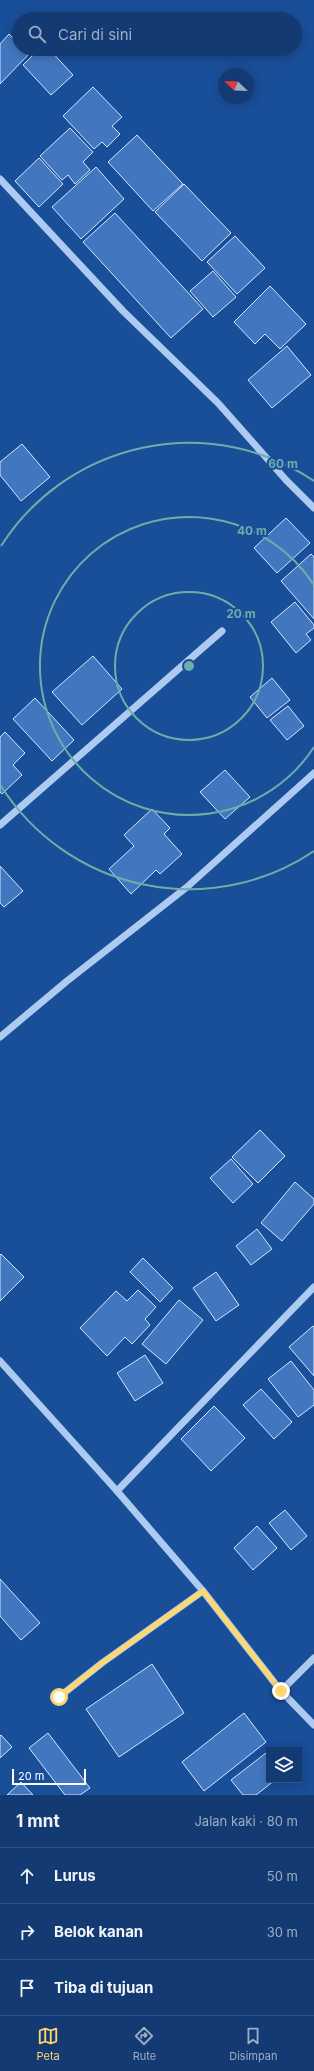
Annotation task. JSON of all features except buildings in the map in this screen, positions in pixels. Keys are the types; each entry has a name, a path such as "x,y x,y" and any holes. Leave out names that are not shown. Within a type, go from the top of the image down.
{"street":[{"path":"0,179 123,311 218,403 286,480 314,508"},
{"path":"0,825 222,631"},
{"path":"0,1037 67,981 187,887 314,772"},
{"path":"117,1491 314,1287"},
{"path":"0,1361 117,1491 203,1591 281,1691 314,1725"},
{"path":"59,1697 102,1663 203,1591"},
{"path":"281,1691 314,1658"}],"route":[{"path":"59,1697 102,1663 203,1591 281,1691"}]}
